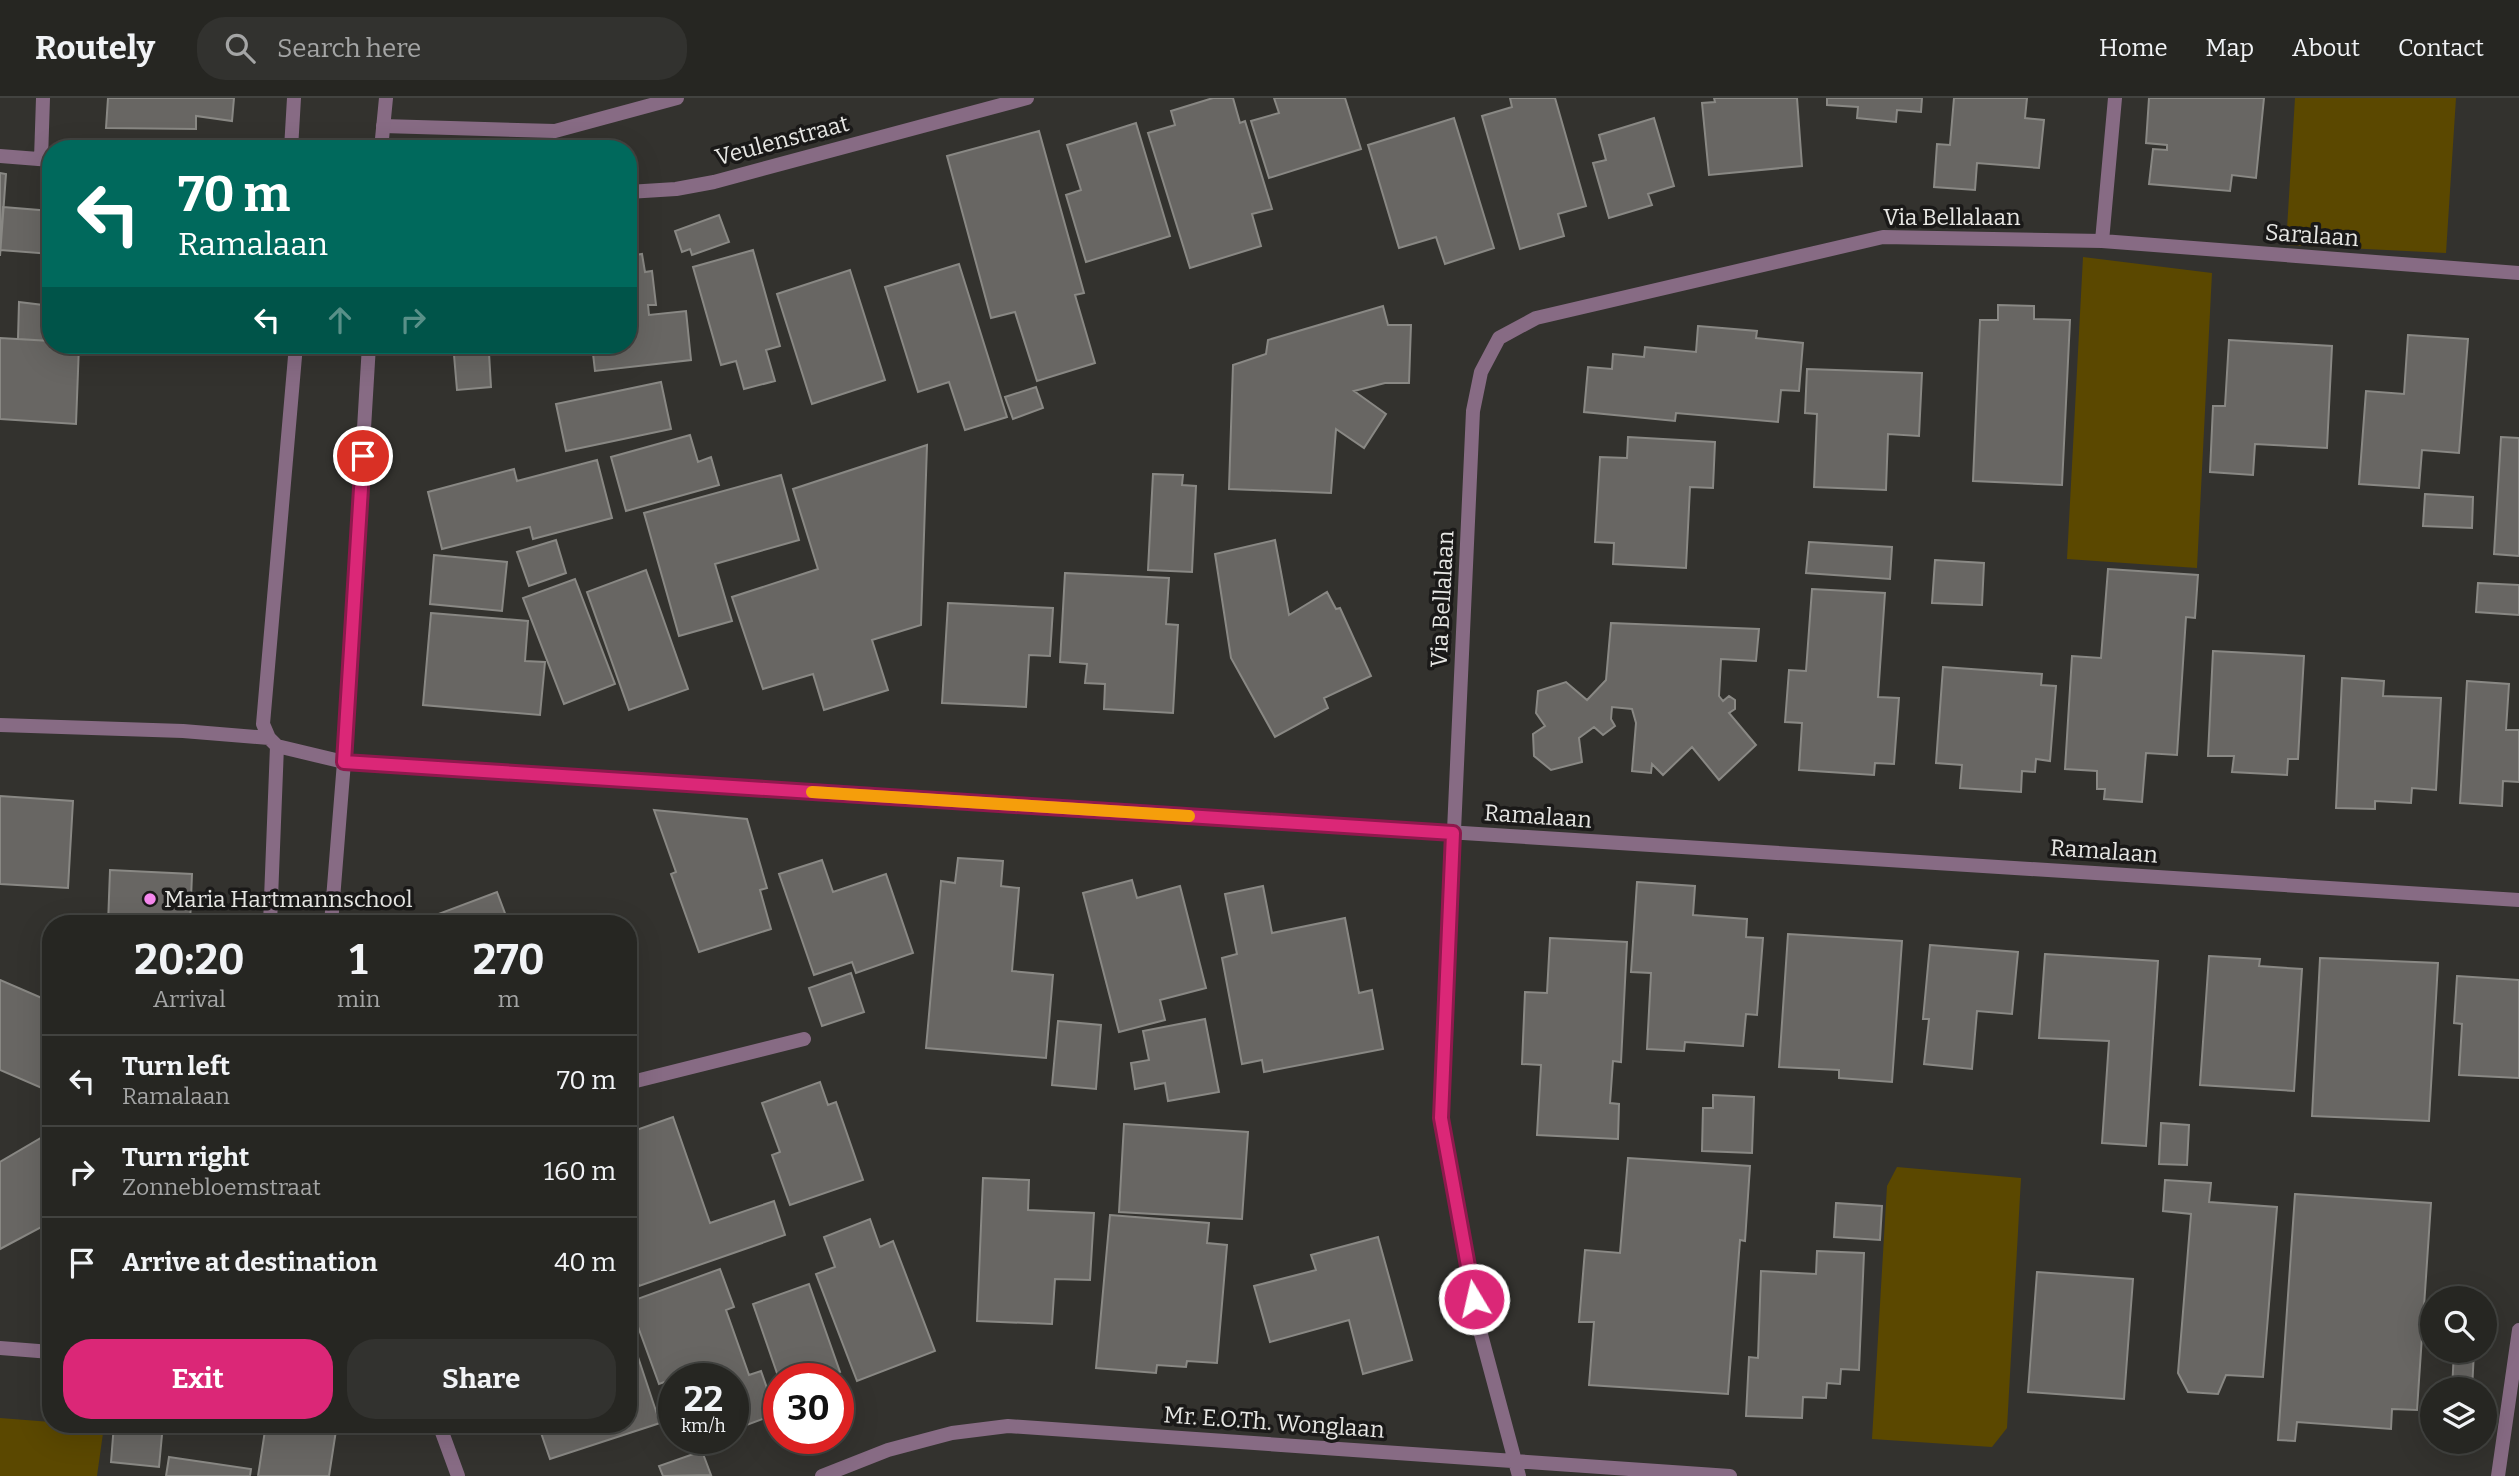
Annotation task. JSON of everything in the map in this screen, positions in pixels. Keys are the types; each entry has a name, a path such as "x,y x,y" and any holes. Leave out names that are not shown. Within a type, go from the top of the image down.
{"street":[{"path":"43,98 45,140"},
{"path":"292,140 294,98"},
{"path":"382,140 386,98"},
{"path":"383,126 555,131 677,98"},
{"name":"Veulenstraat","path":"637,191 676,189 714,182 1027,98"},
{"path":"2102,241 2115,98"},
{"path":"0,156 42,160"},
{"name":"Via Bellalaan","path":"1517,1469 1479,1327 1441,1118 1473,411 1481,372 1499,338 1536,318 1883,237 2102,241"},
{"name":"Saralaan","path":"2102,241 2519,273"},
{"path":"270,915 273,742 263,724 295,354"},
{"path":"332,915 344,762 368,354"},
{"name":"Ramalaan","path":"0,725 183,731 273,742 344,762 2519,900"},
{"path":"637,1081 804,1039"},
{"path":"2498,1476 2519,1331"},
{"path":"0,1348 42,1351"},
{"name":"Mr. E.O.Th. Wonglaan","path":"822,1476 888,1450 952,1433 1008,1426 1517,1469 1730,1476"},
{"path":"442,1433 458,1476"}],"shaded area":[{"path":"2295,98 2456,98 2446,253 2286,245"},
{"path":"2083,257 2212,273 2197,568 2067,559"},
{"path":"1897,1167 2021,1178 2007,1428 1992,1447 1872,1439 1887,1186"},
{"path":"0,1418 42,1421 42,1433 103,1433 97,1476 0,1476"}],"building":[{"path":"108,98 234,98 232,121 196,116 196,129 106,128"},
{"path":"1213,98 1233,98 1240,123 1245,121 1272,209 1252,214 1261,246 1190,268 1148,133 1175,125 1171,111"},
{"path":"1274,98 1345,98 1361,149 1269,178 1251,121 1279,113"},
{"path":"1510,98 1555,98 1586,206 1558,214 1564,236 1520,249 1482,116 1512,107"},
{"path":"1714,98 1797,98 1802,166 1709,175 1702,103 1715,102"},
{"path":"1827,98 1922,98 1921,112 1897,110 1896,122 1857,118 1858,107 1827,105"},
{"path":"1954,98 2027,98 2025,118 2044,120 2039,168 1977,163 1975,190 1934,187 1937,144 1950,145"},
{"path":"2149,98 2264,98 2256,178 2232,175 2230,191 2149,184 2153,149 2167,150 2167,145 2146,143"},
{"path":"1454,118 1494,248 1445,264 1436,237 1399,248 1368,145"},
{"path":"1654,118 1674,186 1648,194 1652,205 1609,218 1593,163 1606,160 1599,135"},
{"path":"1136,123 1170,236 1086,262 1066,195 1081,190 1067,145"},
{"path":"1039,131 1084,293 1075,295 1095,363 1037,381 1015,312 991,318 947,156"},
{"path":"0,173 6,174 0,256"},
{"path":"3,207 42,210 42,253 0,250"},
{"path":"719,215 729,242 692,255 690,249 682,252 675,231"},
{"path":"753,250 780,346 766,350 775,381 744,389 736,361 721,365 693,267"},
{"path":"642,254 645,272 652,271 656,305 648,305 649,315 686,311 691,360 595,371 593,354 637,354 637,255"},
{"path":"959,264 1007,417 965,430 949,382 918,392 885,287"},
{"path":"850,270 885,380 812,404 777,294"},
{"path":"19,302 42,305 42,340 18,339"},
{"path":"1998,305 2034,306 2034,319 2070,320 2062,485 1973,481 1980,320 1998,320"},
{"path":"1383,306 1388,325 1411,325 1409,383 1385,383 1354,391 1386,414 1364,448 1336,429 1331,493 1229,489 1233,365 1266,354 1268,340"},
{"path":"1698,326 1757,331 1756,338 1803,343 1799,391 1781,390 1778,422 1676,413 1675,421 1584,412 1588,367 1612,369 1613,354 1644,357 1645,347 1696,352"},
{"path":"2408,335 2468,339 2459,453 2422,450 2419,488 2359,484 2366,391 2404,394"},
{"path":"0,338 42,340 42,354 79,354 76,424 0,419"},
{"path":"2229,340 2332,346 2327,448 2255,444 2253,475 2210,472 2213,406 2225,406"},
{"path":"489,354 491,387 457,390 454,355"},
{"path":"1807,369 1922,373 1919,436 1888,434 1886,490 1814,487 1817,414 1805,413"},
{"path":"661,382 671,429 566,451 556,404"},
{"path":"1036,387 1043,408 1013,419 1005,397"},
{"path":"690,435 698,462 711,457 719,485 626,511 611,457"},
{"path":"1628,437 1715,442 1713,488 1690,487 1686,568 1613,564 1614,543 1595,542 1600,457 1627,458"},
{"path":"2501,437 2519,438 2519,556 2494,554"},
{"path":"927,445 921,625 872,640 888,690 824,710 813,674 763,689 732,597 818,569 793,489"},
{"path":"597,460 612,518 533,539 530,527 442,549 428,492 514,469 517,481"},
{"path":"1153,474 1183,475 1182,485 1196,486 1192,572 1148,570"},
{"path":"781,475 799,540 715,564 732,621 679,636 644,513"},
{"path":"2425,494 2473,497 2472,528 2423,526"},
{"path":"556,540 566,573 529,586 517,552"},
{"path":"1275,540 1289,615 1327,592 1336,609 1340,608 1371,676 1324,698 1328,708 1275,737 1231,658 1215,554"},
{"path":"1809,542 1892,547 1890,579 1806,573"},
{"path":"434,555 507,562 502,611 430,604"},
{"path":"1935,560 1984,563 1982,605 1932,603"},
{"path":"2108,569 2198,575 2195,618 2186,617 2177,755 2146,753 2142,802 2104,799 2105,789 2097,789 2097,771 2065,769 2072,656 2101,658"},
{"path":"646,570 688,689 629,710 587,592"},
{"path":"1065,573 1169,578 1166,624 1178,625 1173,713 1104,709 1105,684 1085,683 1087,664 1060,662"},
{"path":"575,579 615,684 564,704 523,598"},
{"path":"2478,583 2519,585 2519,615 2476,612"},
{"path":"1812,589 1885,593 1878,697 1899,698 1894,764 1875,763 1874,775 1799,770 1802,723 1785,722 1789,670 1806,671"},
{"path":"948,603 1053,608 1050,656 1029,655 1026,707 942,703"},
{"path":"431,613 528,621 525,661 545,662 540,715 423,705"},
{"path":"1611,623 1759,629 1756,661 1721,659 1719,696 1723,701 1729,696 1735,700 1735,709 1729,713 1756,745 1719,780 1692,747 1663,775 1652,764 1651,773 1632,771 1636,723 1632,709 1612,707 1611,719 1615,726 1603,735 1594,727 1579,738 1582,762 1551,770 1534,756 1533,734 1545,726 1536,713 1538,691 1566,682 1587,700 1606,680"},
{"path":"2213,651 2304,656 2298,759 2288,759 2287,775 2232,772 2234,756 2208,756"},
{"path":"1943,667 2042,674 2041,685 2056,686 2050,761 2036,759 2035,772 2022,771 2021,792 1960,788 1962,765 1936,763"},
{"path":"2342,678 2384,681 2383,696 2441,698 2436,790 2412,788 2411,803 2375,801 2375,809 2336,808"},
{"path":"2467,681 2509,684 2506,730 2519,730 2519,782 2503,781 2502,806 2460,803"},
{"path":"0,796 73,801 68,888 0,884"},
{"path":"654,810 747,819 767,888 760,890 771,929 699,952 671,874 676,872"},
{"path":"958,858 1003,861 1001,886 1019,888 1012,971 1053,975 1046,1058 926,1048 941,881 955,883"},
{"path":"822,860 833,892 886,874 913,953 856,973 852,962 814,975 779,874"},
{"name":"Maria Hartmannschool","path":"110,870 192,874 190,915 108,915"},
{"path":"1132,880 1137,898 1180,886 1206,988 1160,1000 1165,1020 1119,1032 1083,893"},
{"path":"1637,882 1695,886 1693,915 1747,919 1746,937 1763,938 1757,1015 1746,1014 1743,1046 1685,1042 1684,1051 1647,1049 1651,973 1631,972"},
{"path":"1263,886 1272,933 1345,918 1359,993 1372,990 1383,1049 1264,1072 1262,1060 1242,1064 1222,958 1237,954 1225,894"},
{"path":"497,892 506,915 436,915"},
{"path":"1788,934 1902,941 1892,1082 1839,1078 1839,1070 1779,1067"},
{"path":"1550,938 1627,942 1621,1062 1613,1061 1610,1103 1619,1104 1618,1139 1537,1135 1541,1065 1522,1064 1525,992 1547,993"},
{"path":"1930,945 2018,952 2012,1014 1977,1011 1972,1069 1924,1064 1929,1019 1923,1019"},
{"path":"2045,954 2158,961 2146,1146 2102,1143 2109,1041 2039,1038"},
{"path":"2209,956 2260,959 2259,966 2302,969 2294,1091 2200,1085"},
{"path":"2320,958 2438,963 2429,1121 2312,1116"},
{"path":"851,973 864,1012 822,1026 809,988"},
{"path":"2457,976 2519,980 2519,1078 2459,1075 2462,1024 2454,1023"},
{"path":"0,980 42,998 42,1088 0,1070"},
{"path":"1205,1019 1219,1092 1168,1101 1165,1083 1135,1089 1131,1063 1149,1060 1143,1031"},
{"path":"1058,1021 1101,1025 1096,1089 1052,1085"},
{"path":"820,1082 828,1105 836,1102 863,1180 790,1205 772,1155 780,1152 762,1103"},
{"path":"1713,1095 1754,1097 1752,1153 1702,1151 1703,1108 1713,1108"},
{"path":"673,1117 710,1223 774,1201 785,1235 639,1286 637,1130"},
{"path":"2161,1123 2189,1125 2187,1165 2159,1164"},
{"path":"1124,1124 1248,1132 1242,1219 1119,1212"},
{"path":"42,1137 42,1227 0,1249 0,1162"},
{"path":"1628,1158 1750,1166 1745,1241 1740,1240 1728,1394 1589,1385 1594,1322 1579,1322 1585,1250 1620,1253"},
{"path":"983,1178 1029,1180 1028,1210 1094,1213 1090,1280 1055,1279 1052,1324 977,1321"},
{"path":"2165,1180 2211,1183 2209,1202 2277,1207 2263,1377 2226,1375 2218,1394 2188,1392 2178,1373 2191,1214 2163,1211"},
{"path":"2295,1194 2431,1203 2425,1286 2420,1286 2417,1410 2392,1409 2391,1429 2297,1422 2295,1441 2278,1440"},
{"path":"1836,1203 1882,1206 1880,1240 1834,1237"},
{"path":"1110,1215 1209,1223 1207,1243 1227,1245 1217,1363 1187,1361 1186,1367 1157,1365 1156,1373 1096,1368"},
{"path":"870,1219 880,1247 893,1241 935,1351 857,1381 854,1363 850,1363 816,1274 835,1267 824,1237"},
{"path":"1378,1237 1412,1360 1363,1374 1349,1320 1270,1342 1254,1286 1316,1270 1311,1255"},
{"path":"1817,1251 1864,1253 1859,1370 1841,1369 1840,1384 1827,1383 1826,1398 1803,1397 1802,1418 1746,1416 1749,1357 1758,1358 1761,1271 1816,1274"},
{"path":"720,1269 734,1307 726,1310 745,1363 658,1363 658,1381 637,1324 637,1299"},
{"path":"2037,1272 2133,1279 2124,1399 2028,1392"},
{"path":"809,1284 837,1363 773,1363 753,1304"},
{"path":"637,1354 658,1424 637,1431"},
{"path":"2453,1363 2473,1363 2473,1377 2453,1377"},
{"path":"761,1371 763,1377 763,1419 749,1424 749,1375"},
{"path":"113,1433 162,1433 159,1467 111,1462"},
{"path":"265,1433 336,1433 329,1476 258,1476"},
{"path":"541,1433 629,1433 550,1459"},
{"path":"693,1454 703,1454 711,1475 663,1476 659,1466"},
{"path":"169,1457 251,1469 250,1476 166,1476"}],"slow traffic":[{"path":"812,792 1189,816"}],"place":[{"name":"Maria Hartmannschool","path":"150,899"}],"route":[{"path":"363,456 344,762 1453,833 1441,1118 1474,1299"}]}
